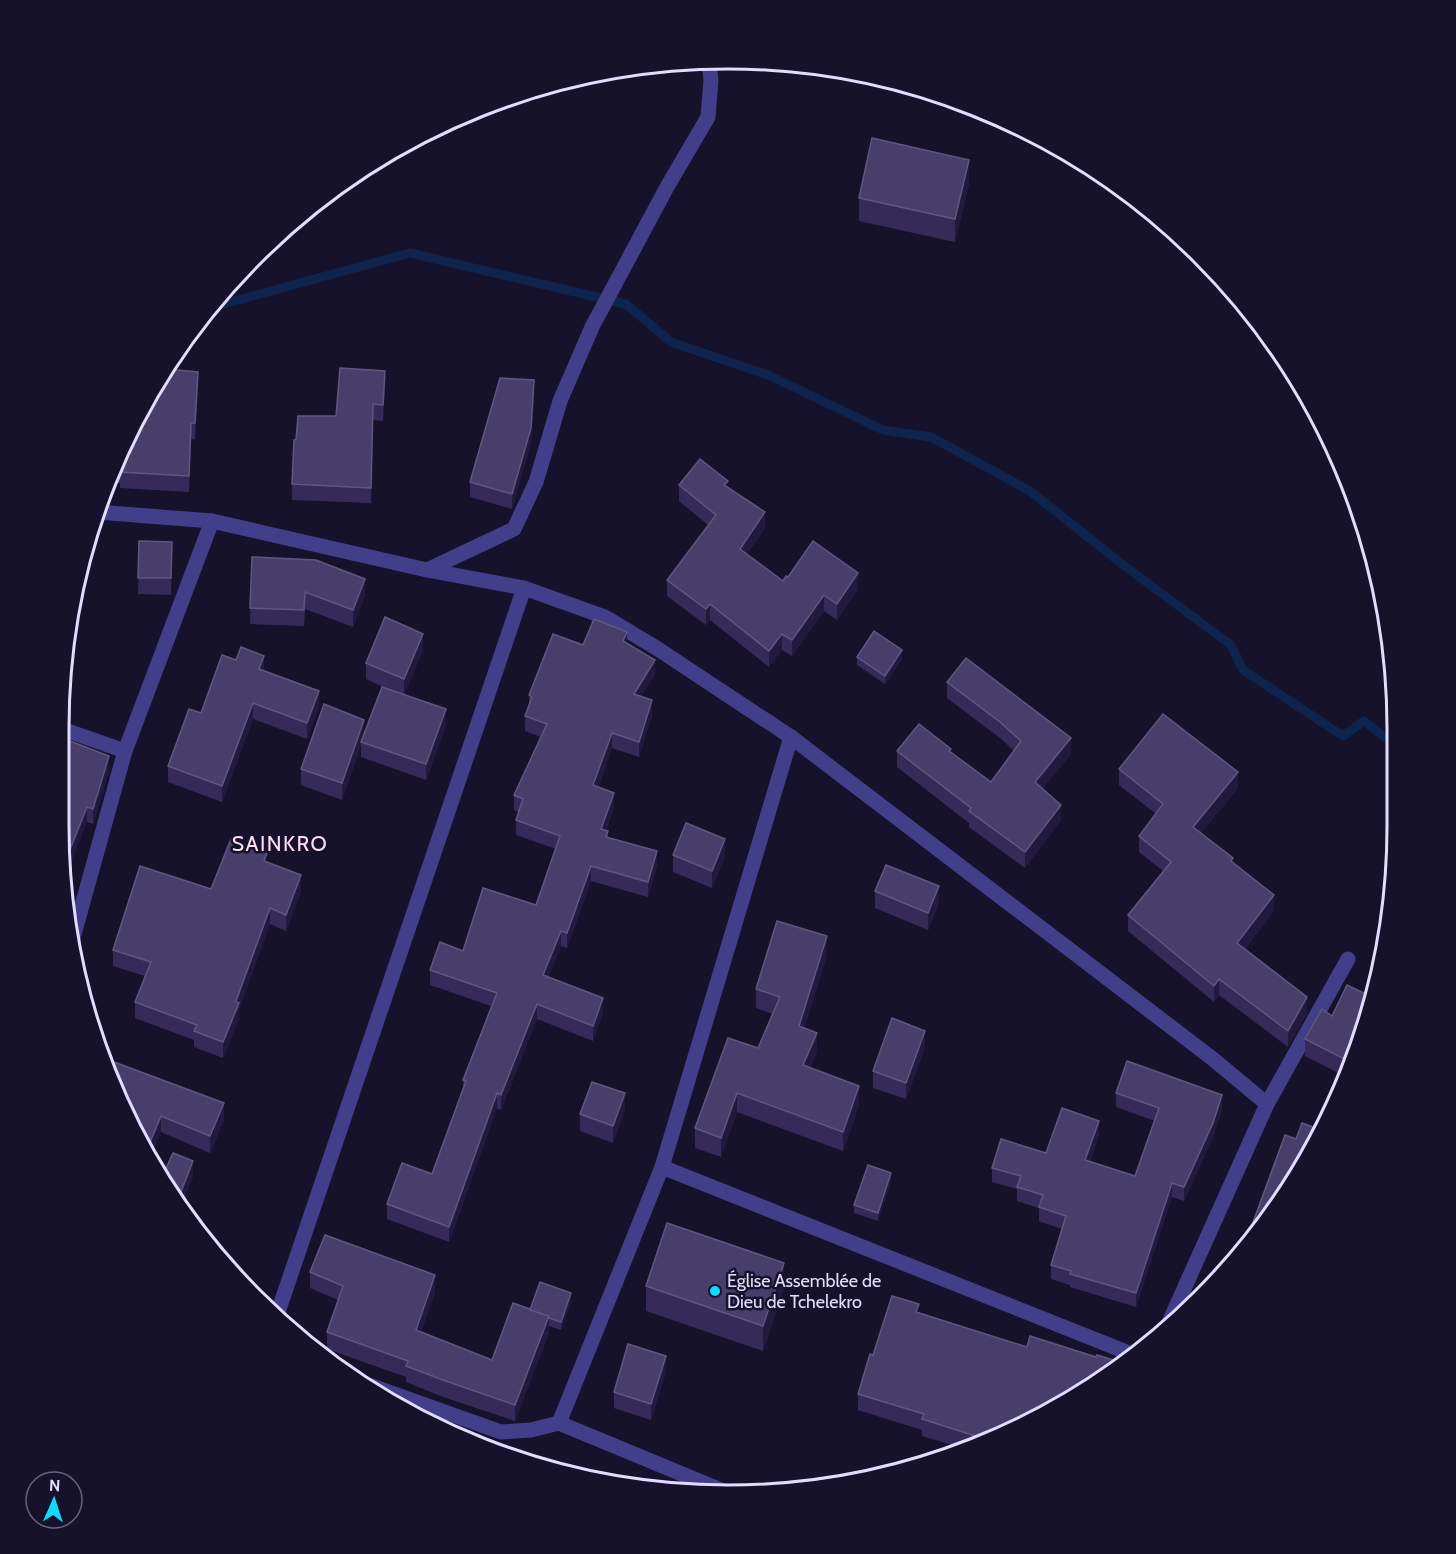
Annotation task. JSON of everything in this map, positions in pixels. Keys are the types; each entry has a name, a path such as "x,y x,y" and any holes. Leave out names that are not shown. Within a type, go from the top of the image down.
{"street":[{"path":"427,570 514,529 536,482 560,401 592,327 667,187 708,117 710,69"},
{"path":"105,513 212,521 427,570 525,588 605,617 658,649 791,737 1213,1059 1267,1104"},
{"path":"77,924 125,751 212,521"},
{"path":"279,1308 525,588"},
{"path":"69,731 125,751"},
{"path":"559,1423 662,1167 791,737"},
{"path":"1174,1310 1267,1104 1348,959"},
{"path":"662,1167 1126,1351"},
{"path":"392,1393 501,1432 531,1430 559,1423 708,1485"}],"building":[{"path":"872,138 969,160 955,219 859,198"},
{"path":"340,368 385,371 383,405 373,404 371,488 292,484 294,440 296,440 298,416 336,416"},
{"path":"175,370 198,372 195,423 191,423 189,476 121,472 157,398"},
{"path":"500,378 534,380 531,428 512,494 470,482"},
{"path":"700,459 728,481 724,485 765,512 740,549 783,581 813,541 858,573 837,604 824,595 792,640 782,634 769,651 710,604 706,609 667,580 716,515 679,485"},
{"path":"139,541 172,542 171,578 138,578"},
{"path":"252,557 316,560 365,579 353,610 305,592 304,610 250,608"},
{"path":"385,617 423,634 404,679 366,663"},
{"path":"594,619 627,632 623,641 655,660 634,694 652,700 639,742 612,733 593,785 614,793 601,829 608,831 606,837 657,851 648,882 591,866 567,933 561,931 543,975 603,998 593,1026 537,1004 501,1095 497,1093 449,1227 387,1204 402,1163 432,1174 466,1081 463,1080 497,993 430,970 440,942 463,951 483,888 536,905 560,836 516,820 523,799 514,795 547,724 525,716 532,697 529,695 553,634 583,645"},
{"path":"874,631 902,650 885,676 857,657"},
{"path":"241,647 264,656 259,669 319,691 307,723 253,703 222,786 168,766 189,709 201,713 222,655 236,660"},
{"path":"966,658 1071,738 1035,782 1061,805 1025,852 969,811 971,808 897,751 919,724 951,749 949,751 991,782 1021,741 947,682"},
{"path":"382,687 446,709 426,764 361,742"},
{"path":"324,704 364,720 342,783 301,769"},
{"path":"1163,714 1238,772 1193,827 1233,858 1231,861 1274,895 1237,943 1307,997 1288,1031 1219,979 1214,986 1128,915 1171,862 1139,836 1163,804 1119,769"},
{"path":"69,741 109,756 93,809 87,807 70,851"},
{"path":"686,823 725,839 712,871 673,855"},
{"path":"231,839 267,853 264,861 301,875 286,915 270,908 236,1001 239,1003 223,1042 194,1031 197,1025 135,1002 151,962 113,950 140,866 211,889"},
{"path":"886,865 939,886 928,913 875,891"},
{"path":"777,921 827,936 799,1026 817,1033 803,1065 859,1086 843,1132 737,1093 721,1138 695,1128 728,1038 758,1048 780,997 756,989"},
{"path":"1347,985 1366,994 1344,1059 1305,1039 1322,1009 1332,1016"},
{"path":"892,1018 925,1031 906,1083 873,1071"},
{"path":"1127,1061 1222,1095 1213,1123 1184,1187 1172,1183 1136,1293 1070,1274 1071,1271 1051,1265 1066,1216 1039,1207 1043,1195 1017,1187 1021,1176 992,1168 1001,1139 1046,1153 1062,1108 1099,1121 1085,1160 1135,1176 1159,1108 1116,1093"},
{"path":"113,1062 224,1103 210,1136 161,1116 150,1142"},
{"path":"592,1082 625,1093 613,1126 580,1114"},
{"path":"1302,1123 1314,1127 1299,1156 1252,1226 1285,1135 1296,1139"},
{"path":"173,1153 193,1161 181,1193 166,1169"},
{"path":"868,1165 891,1173 878,1213 854,1205"},
{"path":"667,1223 784,1263 763,1326 646,1286"},
{"path":"325,1235 435,1275 416,1330 492,1360 513,1303 549,1316 515,1405 406,1366 408,1361 327,1332 343,1286 310,1272"},
{"path":"540,1282 571,1293 561,1322 530,1310"},
{"path":"892,1296 919,1304 916,1312 1027,1347 1030,1336 1096,1357 1097,1355 1113,1360 1057,1397 976,1436 922,1419 924,1414 858,1394 870,1354 873,1355"},
{"path":"628,1344 666,1356 651,1404 614,1392"}],"waterway":[{"path":"224,304 410,253 626,304 671,342 768,375 883,430 931,437 1030,491 1122,564 1231,645 1243,670 1343,736 1364,721 1387,739"}],"place":[{"name":"Église Assemblée de Dieu de Tchelekro","path":"715,1291"}],"district":[{"name":"SAINKRO","path":"280,844"}]}
